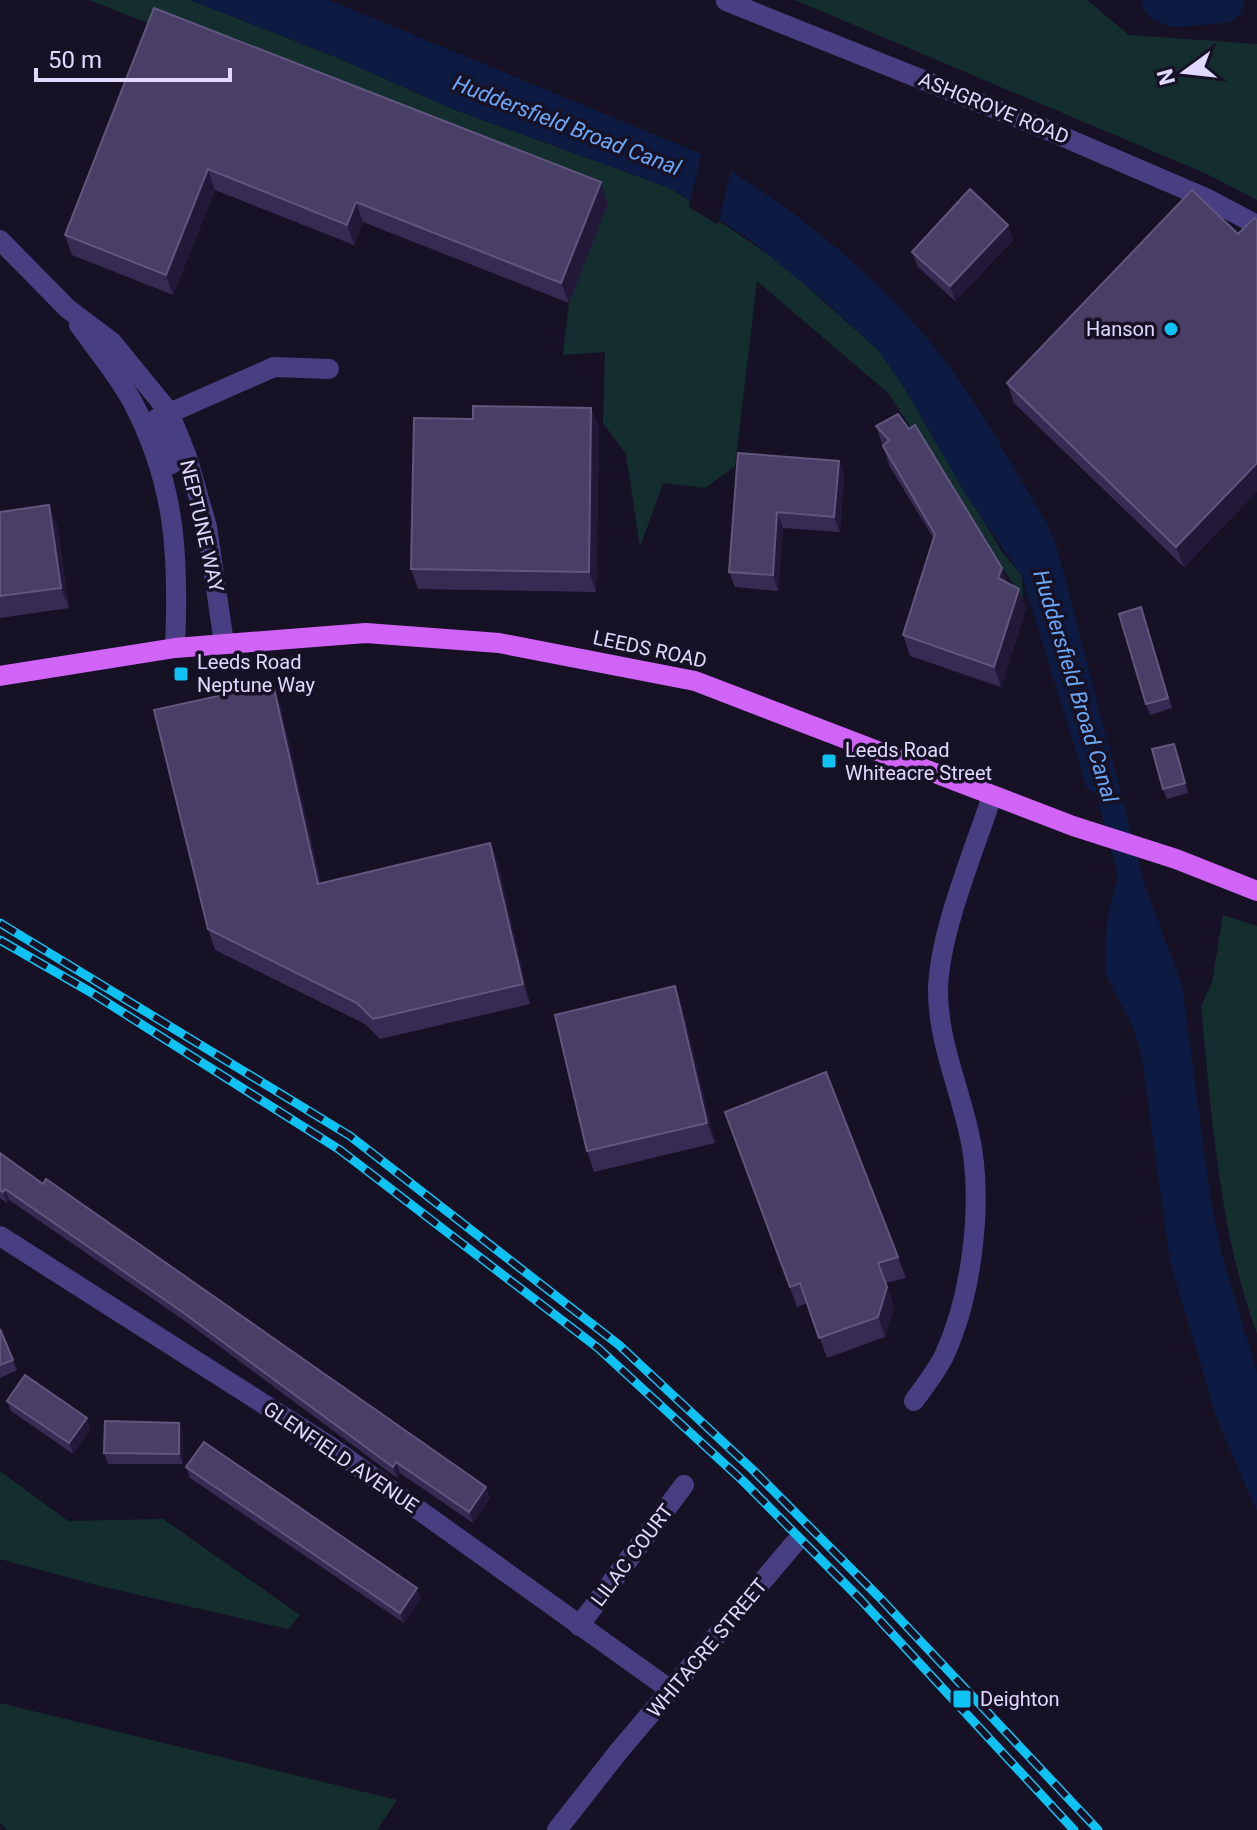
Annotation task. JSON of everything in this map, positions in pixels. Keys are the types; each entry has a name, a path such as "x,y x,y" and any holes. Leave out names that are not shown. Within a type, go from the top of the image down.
{"main road":[{"name":"LEEDS ROAD","path":"0,676 175,648 366,633 485,642 695,681 992,796 1176,859 1257,891"}],"street":[{"name":"ASHGROVE ROAD","path":"726,1 1052,132 1208,199 1257,225"},
{"name":"NEPTUNE WAY","path":"0,240 68,309 112,342 169,412 187,457 207,527 224,643"},
{"name":"NEPTUNE WAY","path":"68,309 132,400 166,490 178,561 175,648"},
{"path":"169,412 274,367 329,369"},
{"name":"NEPTUNE WAY","path":"166,490 175,471 156,419 169,412"},
{"path":"914,1401 943,1358 962,1309 974,1232 972,1149 944,1038 938,987 950,928 992,796"},
{"name":"GLENFIELD AVENUE","path":"0,1236 328,1445 672,1691"},
{"name":"LILAC COURT","path":"579,1626 684,1485"},
{"name":"WHITACRE STREET","path":"557,1830 619,1751 794,1544"}],"green space":[{"path":"89,0 190,0 338,58 455,110 670,188 781,263 879,351 1002,552 1022,576 1023,599 888,393 757,281 735,466 705,488 663,483 640,547 626,454 603,423 605,352 563,355 569,303 608,203"},
{"path":"795,0 1087,0 1129,35 1257,44 1257,200 1207,174"},
{"path":"1223,915 1257,926 1257,1334 1244,1295 1225,1214 1201,1006 1212,983"},
{"path":"0,1471 68,1521 163,1519 300,1615 288,1629 100,1586 0,1559"},
{"path":"0,1703 397,1800 377,1830 7,1830 0,1822"}],"water":[{"name":"Huddersfield Broad Canal","path":"190,0 329,0 699,153 792,212 853,262 907,315 947,363 993,432 1049,527 1057,548 1145,886 1182,985 1210,1195 1221,1251 1257,1373 1257,1512 1217,1419 1170,1262 1142,1059 1132,1025 1105,973 1107,919 1118,877 1096,793 1087,788 1022,576 966,495 902,384 879,351 749,239 670,188 455,110 338,58"}],"pier":[{"path":"702,150 732,166 718,225 689,207"}],"building":[{"path":"154,8 601,182 561,283 356,202 347,225 208,169 166,275 65,235"},
{"path":"970,189 1008,225 950,286 912,252"},
{"name":"Hanson","path":"1192,190 1238,234 1254,218 1257,220 1257,463 1176,547 1007,383"},
{"path":"473,406 591,408 589,572 411,569 414,418 473,419"},
{"path":"898,414 909,429 915,425 1002,568 998,578 1019,589 994,667 903,635 935,534 883,446 889,440 876,426"},
{"path":"738,453 839,461 834,517 777,512 773,575 729,572"},
{"path":"49,505 61,588 0,596 0,512"},
{"path":"1141,607 1168,698 1146,704 1119,614"},
{"path":"273,684 318,884 490,843 523,984 373,1019 357,1003 208,929 154,710"},
{"path":"1174,744 1185,783 1163,789 1152,749"},
{"path":"675,986 707,1123 587,1151 555,1015"},
{"path":"826,1072 898,1257 878,1263 887,1287 878,1317 819,1338 800,1283 790,1287 725,1112"},
{"path":"0,1153 43,1184 46,1179 486,1487 469,1512 396,1462 393,1467 181,1311 5,1189 3,1192 0,1190"},
{"path":"0,1329 13,1360 0,1365"},
{"path":"25,1375 87,1418 69,1443 7,1401"},
{"path":"105,1421 179,1423 179,1454 104,1453"},
{"path":"204,1442 417,1588 400,1613 186,1467"}],"waterway":[{"path":"1165,0 1176,4 1221,0"}],"railway":[{"path":"0,923 350,1136 619,1345 754,1471 879,1597 1098,1830"},
{"path":"0,940 92,993 340,1150 598,1348 743,1481 860,1599 1074,1830"}],"place":[{"name":"Hanson","path":"1171,329"},
{"name":"Leeds Road Neptune Way","path":"181,674"},
{"name":"Leeds Road Whiteacre Street","path":"829,761"},
{"name":"Deighton","path":"962,1699"}]}
